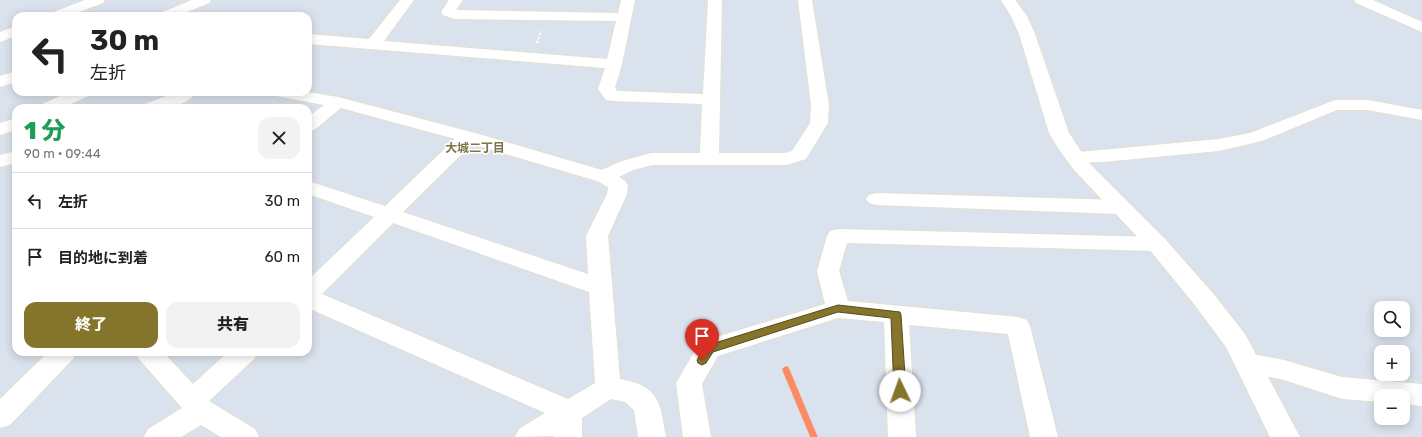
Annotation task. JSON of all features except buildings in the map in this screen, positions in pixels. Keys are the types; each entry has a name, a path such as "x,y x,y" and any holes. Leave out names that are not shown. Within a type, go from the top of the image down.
{"street":[{"path":"66,12 98,0"},
{"path":"175,12 204,0"},
{"path":"373,44 407,0"},
{"path":"456,0 448,12 454,15 624,17"},
{"path":"628,0 614,64 606,89 612,96 712,99"},
{"path":"709,159 715,0"},
{"path":"604,177 626,166 651,159 787,159 799,155 819,123 820,105 805,0"},
{"path":"1008,0 1027,34 1059,132 1082,167 1157,244 1203,298 1236,341 1285,437"},
{"path":"1361,0 1422,28"},
{"path":"1391,14 1414,11"},
{"path":"0,37 12,32"},
{"path":"312,39 614,64"},
{"path":"0,82 12,78"},
{"path":"57,104 74,96"},
{"path":"162,104 182,96"},
{"path":"304,96 338,102 468,137 604,177 618,185 617,194 597,236 608,388"},
{"path":"312,123 338,102"},
{"path":"1075,157 1103,156 1219,145 1255,137 1335,105 1368,105 1422,114"},
{"path":"0,130 12,125"},
{"path":"312,290 468,137"},
{"path":"0,161 12,158"},
{"path":"312,188 601,287"},
{"path":"876,199 1120,207"},
{"path":"838,309 828,271 838,236 1157,244"},
{"path":"312,300 569,424"},
{"path":"697,437 689,383 709,349 838,309 1018,326 1044,437"},
{"path":"896,315 902,437"},
{"path":"0,417 60,356"},
{"path":"152,356 196,406 245,437"},
{"path":"158,437 196,406 241,356"},
{"path":"1247,363 1284,370 1342,388 1422,395"},
{"path":"529,437 569,424 608,388"},
{"path":"608,388 632,392 647,405 652,437"}],"path":[{"path":"531,57 548,16"}],"waterway":[{"path":"786,370 814,437"}],"district":[{"name":"大城二丁目","path":"475,148"}],"route":[{"path":"702,360 709,349 838,309 896,315 900,391"}]}
